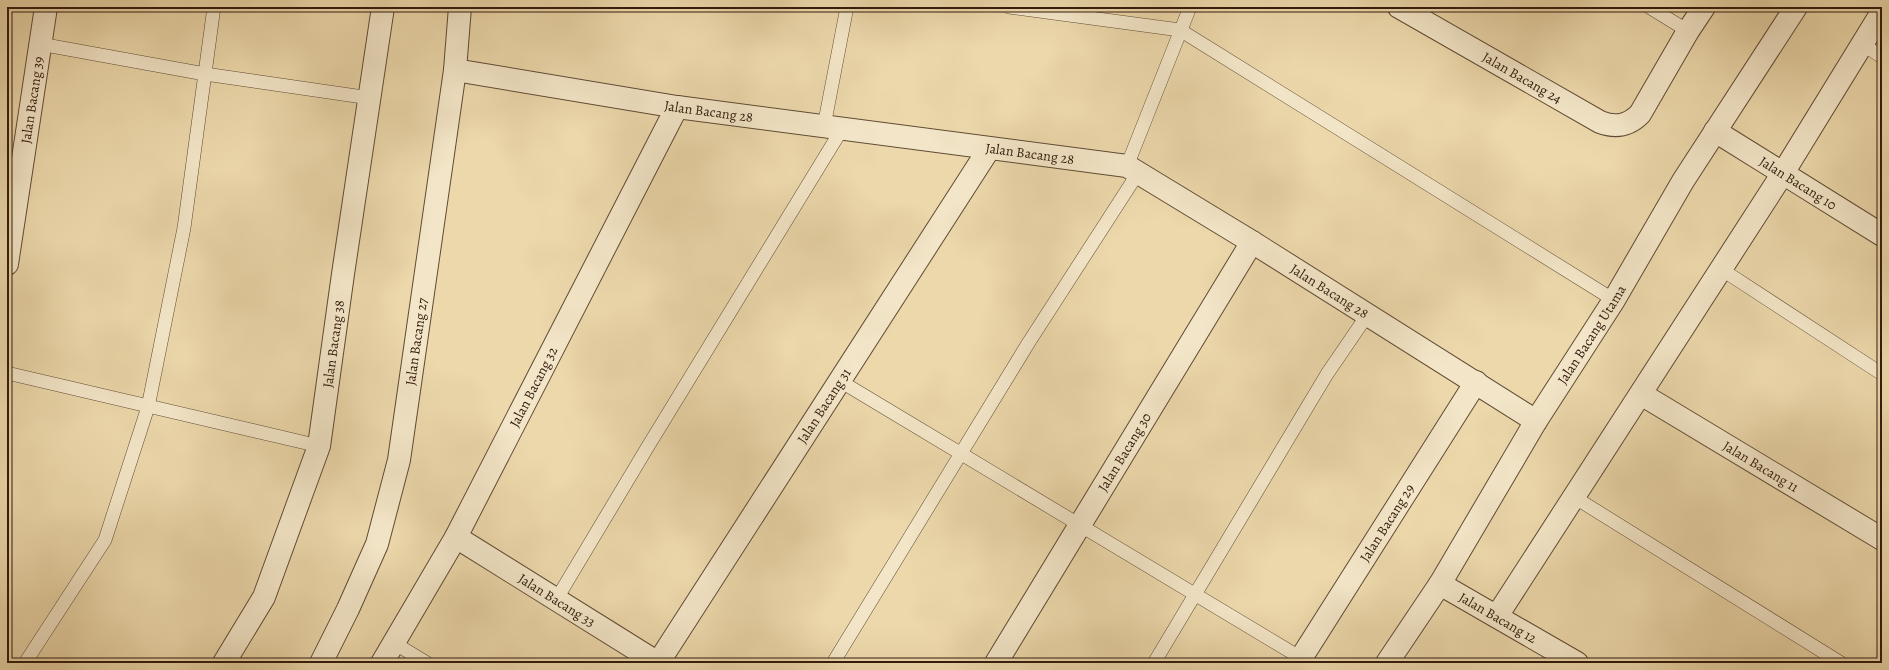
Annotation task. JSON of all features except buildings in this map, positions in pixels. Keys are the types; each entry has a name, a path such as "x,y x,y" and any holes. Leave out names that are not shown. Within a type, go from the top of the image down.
{"street":[{"name":"Jalan Bacang 39","path":"7,264 9,233 46,7"},
{"name":"Jalan Bacang 38","path":"224,663 264,597 320,446 343,274 383,7"},
{"name":"Jalan Bacang 27","path":"321,663 348,609 377,544 399,460 455,70 460,7"},
{"name":"Jalan Bacang 24","path":"1399,7 1600,122 1611,126 1622,126 1632,122 1644,108 1688,31 1704,7"},
{"name":"Jalan Bacang Utama","path":"1387,663 1440,584 1536,421 1614,300 1683,181 1796,7"},
{"path":"1498,616 1783,174 1882,12"},
{"name":"Jalan Bacang 28","path":"455,70 677,107 1133,170 1368,314 1536,421"},
{"name":"Jalan Bacang 32","path":"382,663 456,537 677,107"},
{"name":"Jalan Bacang 10","path":"1715,131 1882,235"},
{"name":"Jalan Bacang 31","path":"658,663 989,149"},
{"name":"Jalan Bacang 30","path":"996,663 1252,242"},
{"name":"Jalan Bacang 29","path":"1300,660 1476,382"},
{"name":"Jalan Bacang 11","path":"1641,394 1882,539"},
{"name":"Jalan Bacang 33","path":"456,537 658,663"},
{"name":"Jalan Bacang 12","path":"1440,584 1498,616 1577,663"}],"lane":[{"path":"25,663 105,540 148,407 184,228 214,7"},
{"path":"556,600 651,441 833,128 847,7"},
{"path":"1009,7 1180,30 1614,300"},
{"path":"833,663 1133,170 1180,30 1190,7"},
{"path":"1649,7 1688,31"},
{"path":"40,44 205,74 370,98"},
{"path":"1862,44 1882,57"},
{"path":"1721,269 1882,374"},
{"path":"1154,663 1327,374 1368,314"},
{"path":"7,373 320,446"},
{"path":"840,381 1195,594 1300,660"},
{"path":"1574,497 1841,663"},
{"path":"394,643 427,663"}]}
